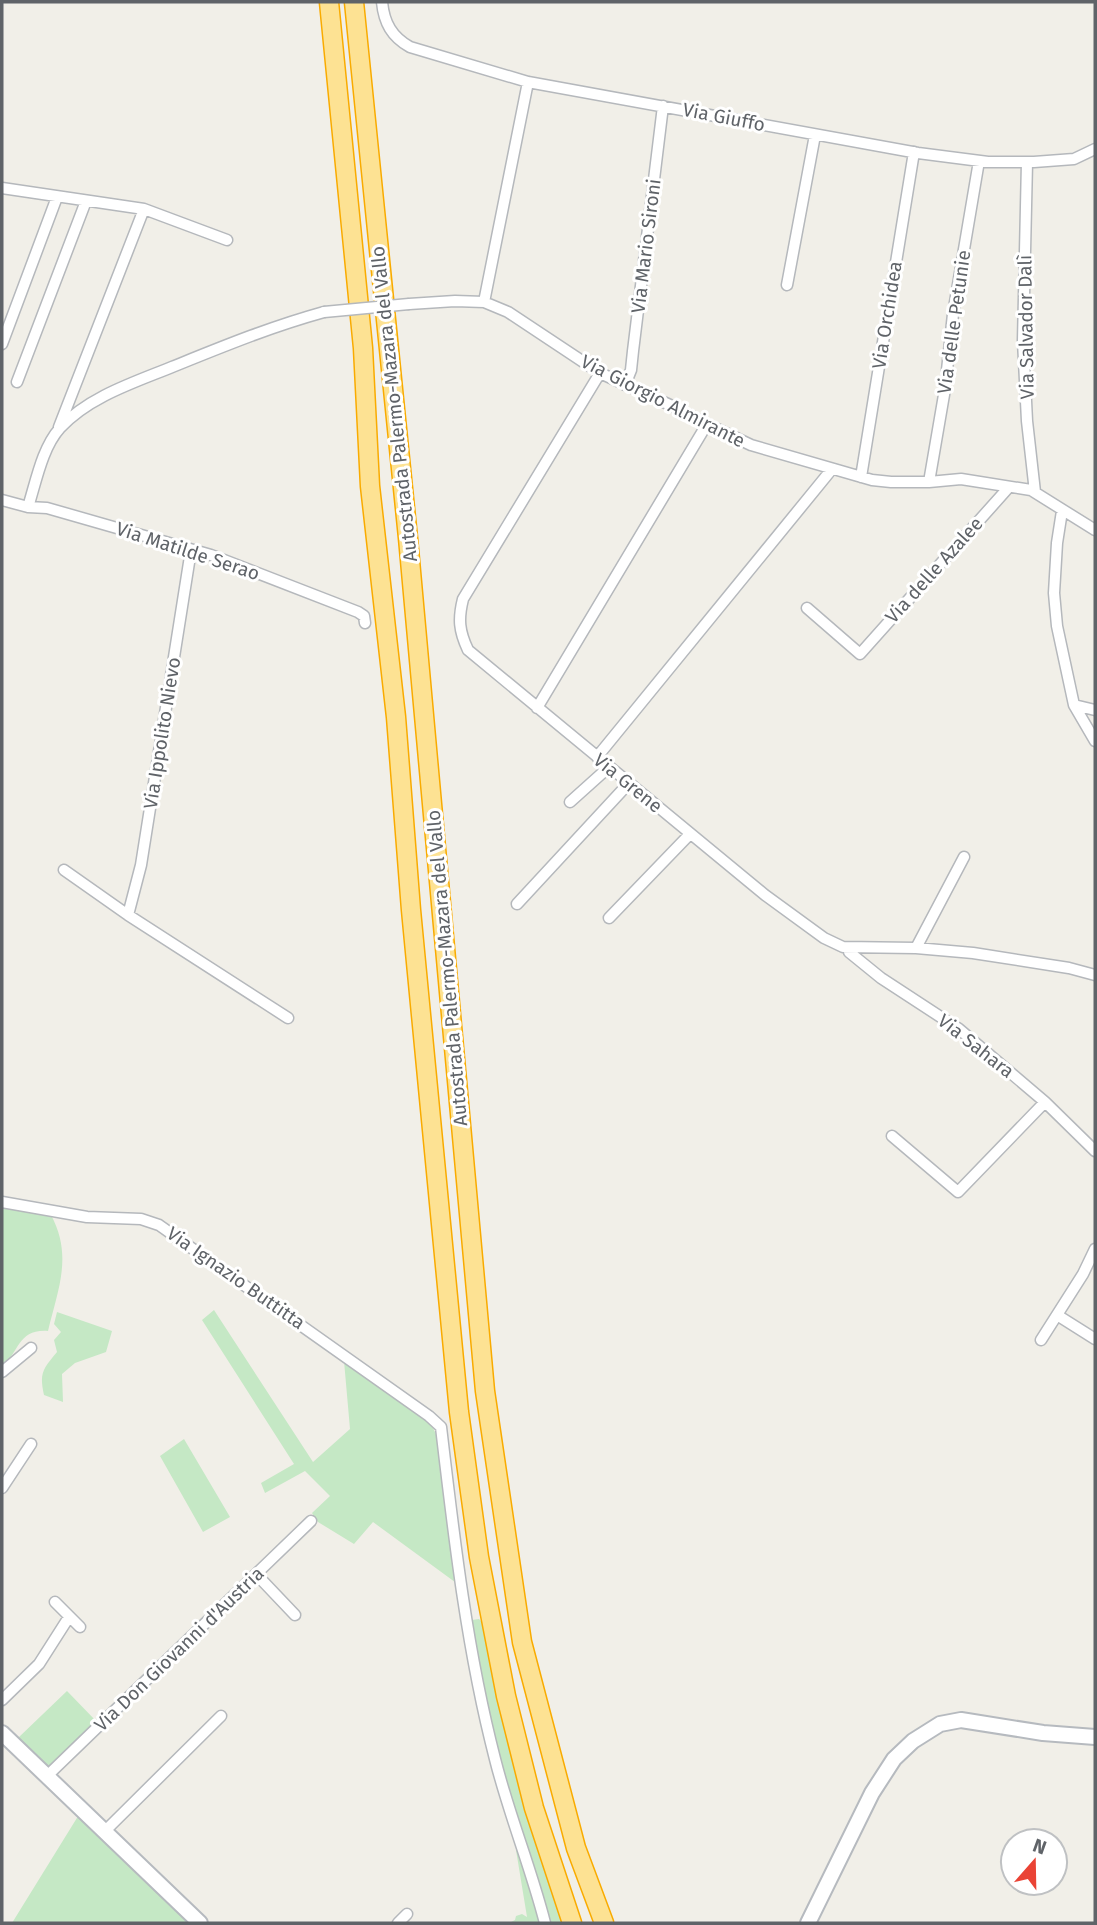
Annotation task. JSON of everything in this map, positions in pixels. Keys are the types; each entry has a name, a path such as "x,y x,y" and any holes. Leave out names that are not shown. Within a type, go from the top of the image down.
{"highway":[{"name":"Autostrada Palermo-Mazara del Vallo","path":"329,2 363,348 370,486 396,717 411,910 459,1412 480,1557 506,1696 534,1808 572,1923"},
{"name":"Autostrada Palermo-Mazara del Vallo","path":"354,2 408,538 485,1391 522,1642 576,1848 604,1923"}],"street":[{"name":"Via Giuffo","path":"382,2 389,29 398,40 410,47 528,82 815,135 979,161 1074,159 1094,152"},
{"path":"58,430 74,414 109,395 271,327 324,312 455,301 484,302 528,82"},
{"name":"Via Mario Sironi","path":"625,385 631,370 663,106"},
{"path":"787,285 815,135"},
{"name":"Via Orchidea","path":"861,477 914,152"},
{"name":"Via delle Petunie","path":"929,482 953,314 979,161"},
{"name":"Via Salvador Dalì","path":"1027,162 1023,341 1035,492"},
{"path":"2,188 144,209 227,240"},
{"path":"2,344 57,197"},
{"path":"17,382 86,201"},
{"path":"27,507 144,209"},
{"name":"Via Giorgio Almirante","path":"484,302 508,312 600,373 751,445 861,477 891,482 961,479 1035,492"},
{"name":"Via Grene","path":"600,373 463,599 459,617 461,635 468,650 765,895 824,938 843,947 916,948 1016,959 1095,975"},
{"path":"537,708 707,424"},
{"path":"597,757 832,469"},
{"name":"Via delle Azalee","path":"807,608 860,654 1009,487"},
{"path":"1035,492 1095,530"},
{"name":"Via Matilde Serao","path":"2,500 27,507 47,508 211,555 358,612 364,616 365,623"},
{"path":"1062,511 1054,593 1056,626 1074,705 1095,741"},
{"name":"Via Ippolito Nievo","path":"128,915 141,865 191,550"},
{"path":"1074,705 1095,710"},
{"path":"570,802 609,767"},
{"path":"517,904 629,783"},
{"path":"609,918 690,834"},
{"path":"916,948 964,857"},
{"path":"64,870 128,915 288,1018"},
{"name":"Via Sahara","path":"849,952 881,978 959,1029 1045,1102 1095,1151"},
{"path":"892,1136 958,1192 1045,1102"},
{"name":"Via Ignazio Buttitta","path":"2,1202 87,1217 141,1219 159,1225 290,1316 429,1416 440,1427 461,1582 482,1701 506,1801 545,1923"},
{"path":"1041,1340 1083,1274 1095,1249"},
{"path":"1057,1315 1095,1339"},
{"path":"2,1372 31,1348"},
{"path":"2,1488 31,1444"},
{"name":"Via Don Giovanni d'Austria","path":"47,1776 311,1521"},
{"path":"256,1574 295,1615"},
{"path":"55,1602 80,1627"},
{"path":"2,1700 39,1664 69,1617"},
{"path":"109,1835 220,1716"},
{"path":"808,1923 872,1793 894,1759 913,1741 940,1724 961,1720 1043,1733 1095,1737"},
{"path":"3,1737 200,1923"},
{"path":"398,1923 407,1914"}],"green space":[{"path":"2,1205 51,1215 61,1245 62,1273 48,1331 38,1331 25,1337 2,1367"},
{"path":"214,1310 313,1462 350,1429 344,1361 425,1417 440,1448 459,1585 373,1522 354,1544 318,1522 312,1513 330,1496 305,1471 265,1493 261,1483 294,1464 202,1320"},
{"path":"57,1312 112,1331 106,1352 75,1363 62,1374 63,1402 44,1395 42,1381 45,1367 57,1352 54,1340 61,1332 54,1324"},
{"path":"184,1439 230,1517 203,1532 160,1456"},
{"path":"479,1619 483,1623 566,1923 549,1923 497,1752 472,1626 472,1620"},
{"path":"67,1691 98,1723 53,1765 46,1766 18,1738"},
{"path":"80,1813 195,1923 12,1923"},
{"path":"516,1850 520,1853 541,1923 509,1923 522,1914 527,1917"}]}
